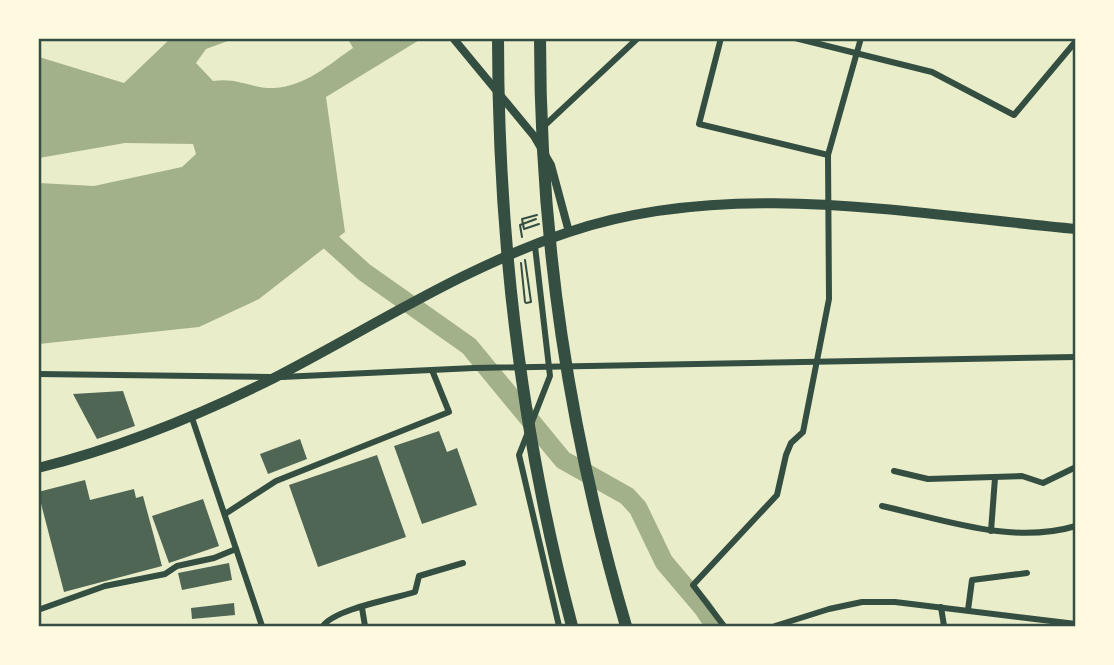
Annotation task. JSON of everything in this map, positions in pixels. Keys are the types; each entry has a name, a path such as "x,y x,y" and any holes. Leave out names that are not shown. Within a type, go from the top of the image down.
{"highway":[{"path":"498,38 500,177 513,326 537,471 572,626"},
{"path":"540,38 542,170 561,345 590,496 626,626"},
{"path":"38,468 102,451 192,418 422,298 569,232 633,215 690,206 764,203 827,206 1076,229"}],"street":[{"path":"453,38 531,133 558,182 569,232"},
{"path":"531,133 638,38"},
{"path":"721,38 699,124 828,155"},
{"path":"795,38 941,75 1014,115 1076,41"},
{"path":"724,626 693,584 777,495 786,455 791,443 803,432 829,299 828,155 860,38"},
{"path":"535,246 550,368 547,390 521,446 520,466 559,626"},
{"path":"38,374 275,377 474,368 1076,356"},
{"path":"225,514 276,481 449,412 432,370"},
{"path":"192,418 262,626"},
{"path":"894,471 928,479 1026,476 1043,482 1076,467"},
{"path":"991,531 995,478"},
{"path":"882,506 991,531 1033,534 1076,526"},
{"path":"38,610 105,586 165,574 177,566 236,549"},
{"path":"323,626 342,613 415,592 419,576 463,563"},
{"path":"968,610 972,580 1027,573"},
{"path":"775,626 862,602 895,602 1076,624"},
{"path":"942,607 944,626"},
{"path":"362,608 365,626"}],"path":[{"path":"521,263 526,303 531,302 527,271"}],"shaded area":[{"path":"170,39 233,39 206,49 196,63 213,81 274,88 296,83 325,68 353,48 348,39 421,39 326,97 345,232 259,299 199,327 39,344 39,183 94,186 182,167 196,154 193,144 125,143 39,158 39,57 124,83"}],"building":[{"path":"123,391 135,426 97,439 73,394"},
{"path":"439,431 447,452 457,448 477,505 422,524 394,446"},
{"path":"300,439 307,459 268,474 260,454"},
{"path":"377,455 406,537 318,567 289,485"},
{"path":"85,480 90,500 134,489 136,498 143,496 162,566 64,592 38,492"},
{"path":"203,499 219,546 169,563 152,516"},
{"path":"229,563 232,580 182,590 178,573"},
{"path":"234,603 235,615 192,619 191,608"}],"waterway":[{"path":"313,226 364,272 469,346 563,460 627,496 638,508 664,562 715,626"}]}
